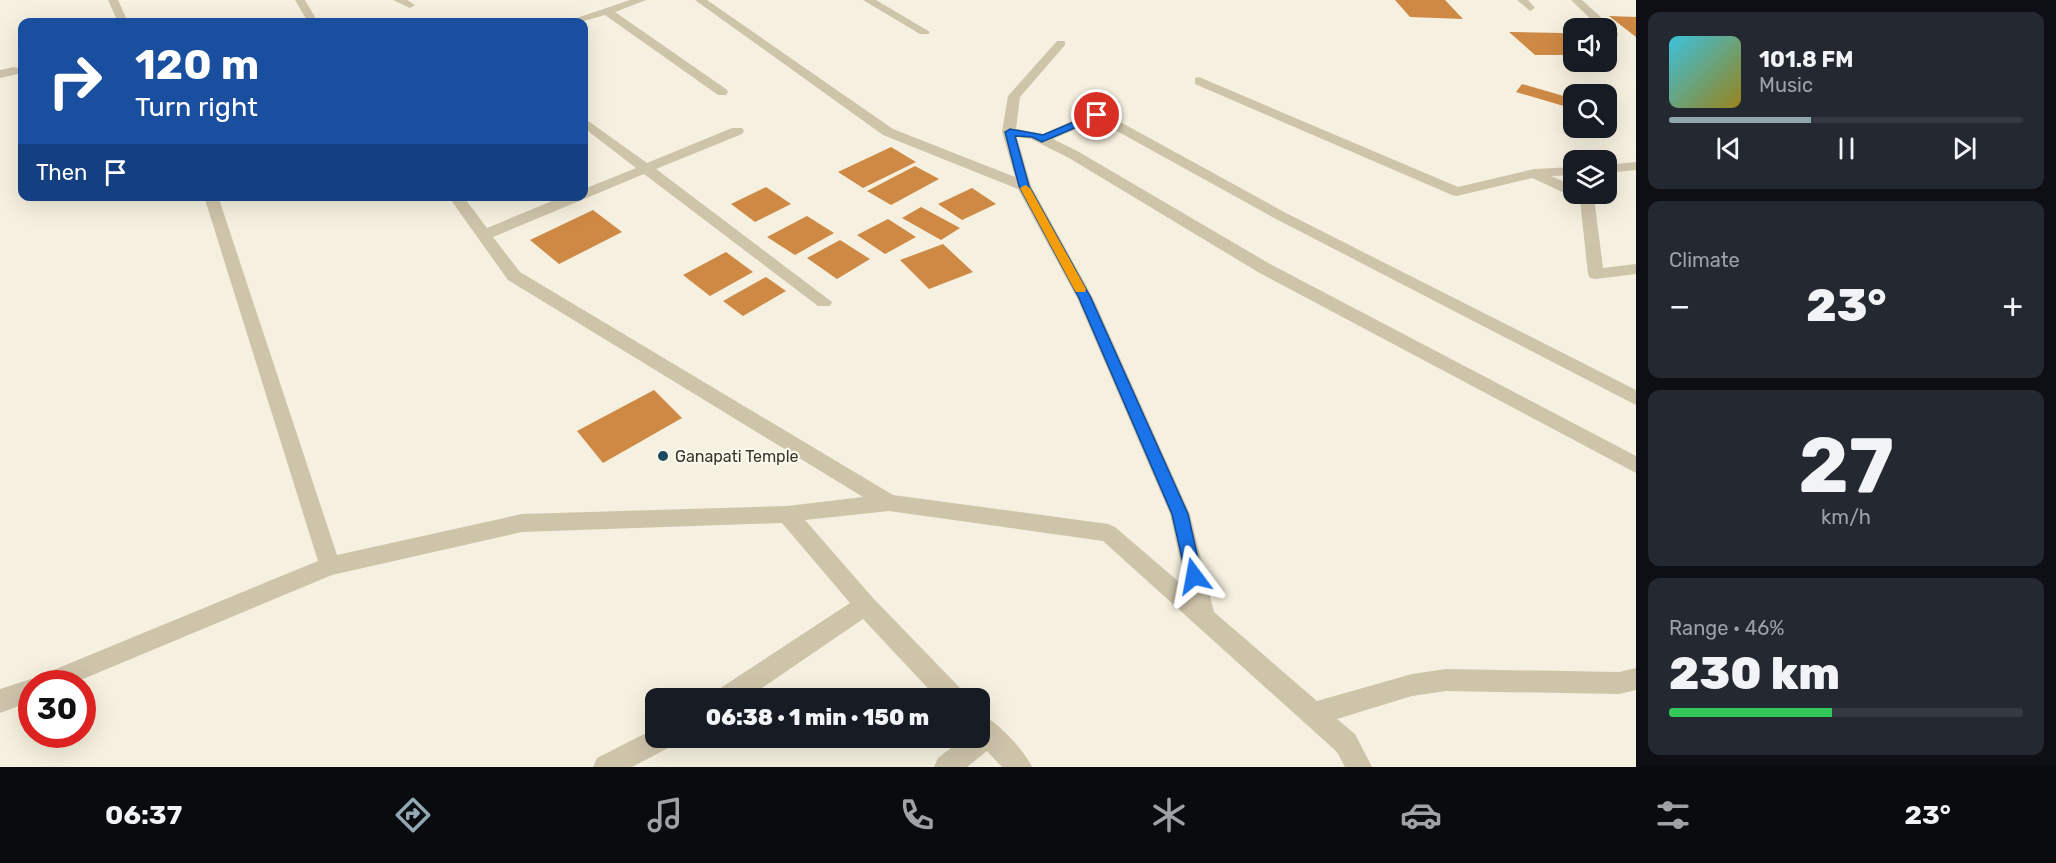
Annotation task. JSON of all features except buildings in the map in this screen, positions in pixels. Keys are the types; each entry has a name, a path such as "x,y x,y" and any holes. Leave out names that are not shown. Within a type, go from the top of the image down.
{"street":[{"path":"113,0 121,18"},
{"path":"300,0 310,18"},
{"path":"398,0 410,5"},
{"path":"583,18 640,0"},
{"path":"700,0 888,132 1024,186"},
{"path":"868,0 924,32"},
{"path":"1576,0 1596,18"},
{"path":"607,11 722,92"},
{"path":"1061,43 1014,96 1010,132 1024,186 1085,298 1180,514 1204,618"},
{"path":"0,75 14,71"},
{"path":"1199,81 1457,192 1534,173 1563,172"},
{"path":"1042,139 1097,115 1281,216 1636,398"},
{"path":"588,125 824,302"},
{"path":"588,192 737,131"},
{"path":"1010,132 1034,135 1074,155 1264,268 1636,465"},
{"path":"1617,168 1636,166"},
{"path":"1534,173 1563,187"},
{"path":"213,201 330,566"},
{"path":"459,201 514,276 889,503"},
{"path":"484,236 566,201"},
{"path":"1588,204 1596,274 1636,269"},
{"path":"77,670 330,566 522,523 787,514 889,503 1108,533 1346,743 1359,767"},
{"path":"787,514 865,605 944,688"},
{"path":"740,688 865,605"},
{"path":"1313,714 1412,685 1446,680 1619,683 1636,680"},
{"path":"0,702 18,694"},
{"path":"990,736 1019,767"},
{"path":"606,767 645,746"},
{"path":"947,767 966,748"}],"slow traffic":[{"path":"1025,188 1080,289"}],"place":[{"name":"Ganapati Temple","path":"663,456"}],"route":[{"path":"1097,115 1042,139 1034,135 1010,132 1024,186 1085,298 1180,514 1194,576"}]}
